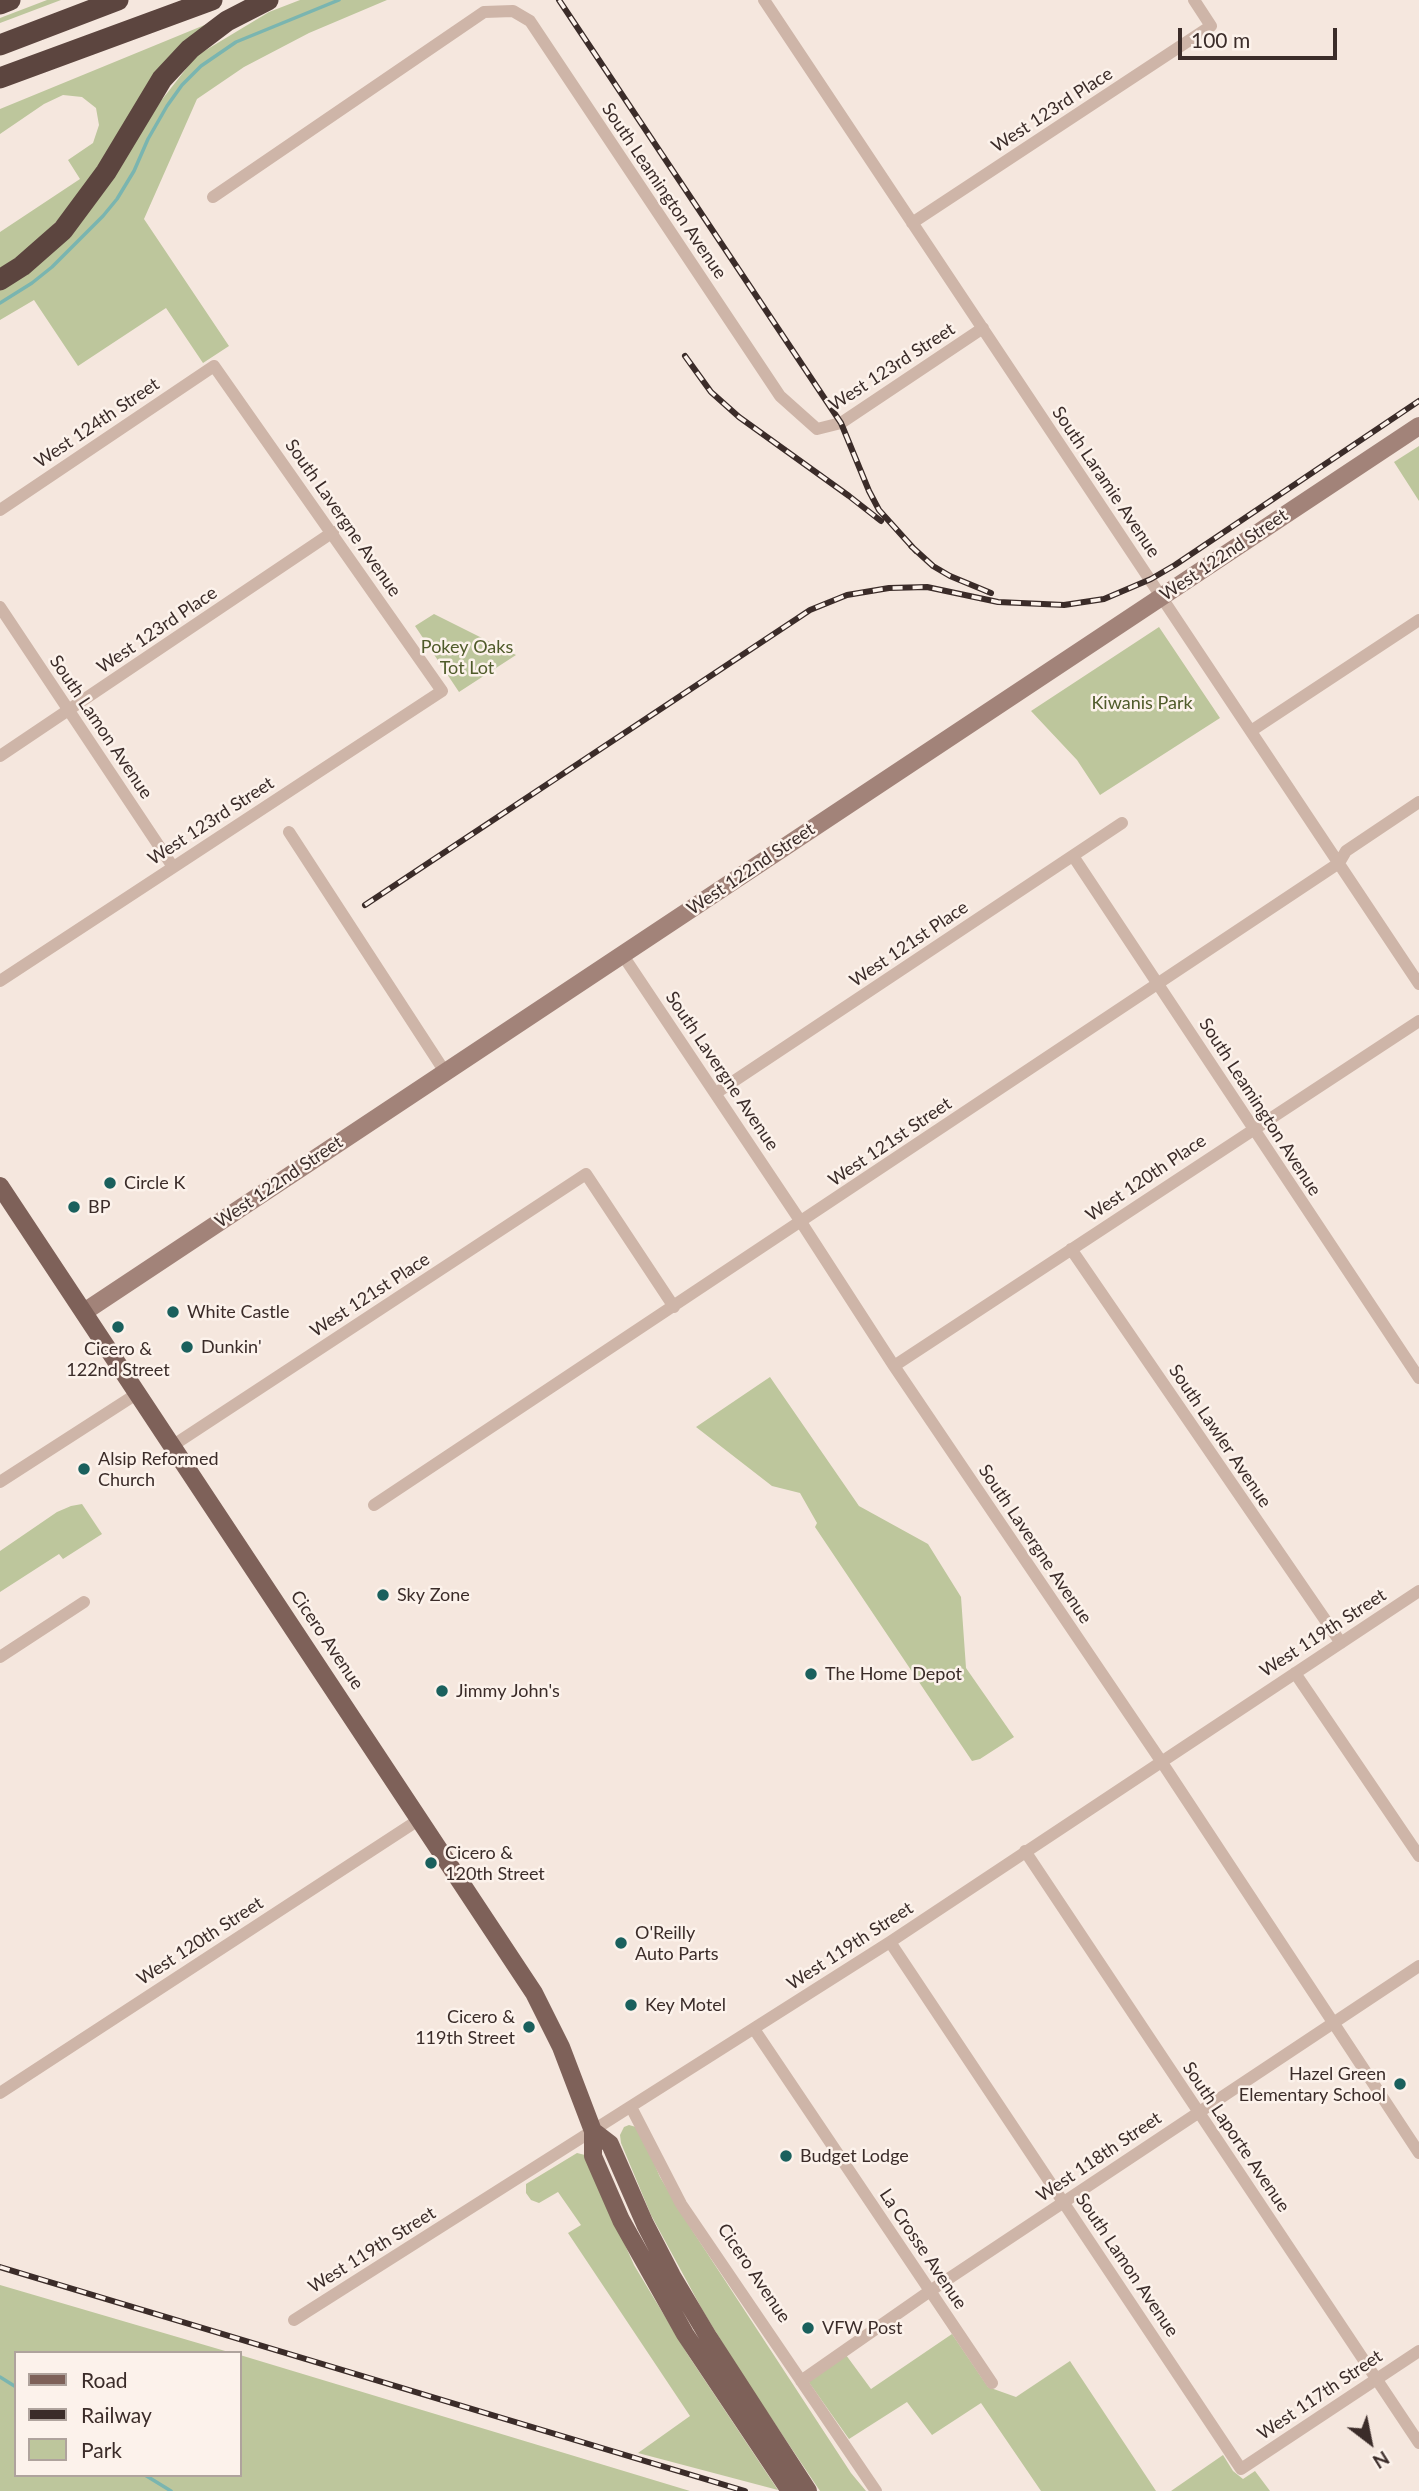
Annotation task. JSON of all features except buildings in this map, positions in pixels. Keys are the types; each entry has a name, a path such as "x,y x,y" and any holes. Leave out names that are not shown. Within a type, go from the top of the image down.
{"highway":[{"path":"0,3 9,0"},
{"path":"0,45 118,0"},
{"path":"0,78 212,0"},
{"path":"0,280 22,266 63,230 106,172 162,79 190,49 227,21 268,0"}],"main road":[{"name":"Cicero Avenue","path":"0,1186 534,1993 560,2045 593,2131 593,2156 621,2220 685,2334 790,2491"},
{"name":"Cicero Avenue","path":"593,2131 610,2144 645,2224 672,2276 709,2339 808,2491"}],"street":[{"name":"South Laramie Avenue","path":"764,0 1419,984"},
{"name":"West 123rd Place","path":"912,223 1211,26 1194,0"},
{"name":"South Leamington Avenue","path":"213,197 484,12 513,11 530,21 780,396 817,429"},
{"name":"West 123rd Street","path":"817,429 841,423 983,328"},
{"name":"West 124th Street","path":"0,510 214,366"},
{"name":"South Lavergne Avenue","path":"214,366 442,691"},
{"name":"West 122nd Street","path":"84,1312 1419,426"},
{"name":"West 123rd Place","path":"0,756 333,532"},
{"name":"South Lamon Avenue","path":"0,607 173,867"},
{"path":"1251,731 1419,620"},
{"name":"West 123rd Street","path":"0,981 442,691"},
{"name":"West 121st Street","path":"374,1505 1158,985 1339,863 1347,850 1419,802"},
{"name":"West 121st Place","path":"716,1093 1122,823"},
{"path":"289,832 445,1072"},
{"name":"South Leamington Avenue","path":"1073,856 1419,1378"},
{"name":"South Lavergne Avenue","path":"622,954 894,1366 1161,1761 1419,2153"},
{"name":"West 120th Place","path":"894,1366 1419,1021"},
{"name":"West 121st Place","path":"172,1446 586,1174 674,1307"},
{"name":"South Lawler Avenue","path":"1071,1249 1340,1643"},
{"path":"1,1480 138,1393"},
{"name":"West 119th Street","path":"294,2320 890,1942 1419,1591"},
{"path":"0,1657 84,1602"},
{"path":"1295,1673 1419,1856"},
{"name":"West 120th Street","path":"0,2093 420,1819"},
{"name":"South Laporte Avenue","path":"1025,1851 1419,2443"},
{"name":"South Lamon Avenue","path":"890,1942 1241,2469"},
{"name":"West 118th Street","path":"801,2381 930,2291 1419,1966"},
{"name":"La Crosse Avenue","path":"754,2029 992,2383"},
{"name":"Cicero Avenue","path":"631,2107 681,2204 876,2491"},
{"name":"West 117th Street","path":"1241,2469 1419,2351"}],"green space":[{"path":"47,0 61,0 0,23 0,18"},
{"path":"300,0 387,0 309,33 244,67 197,99 144,219 229,346 203,363 166,308 78,366 34,300 0,320 0,288 157,106 196,56 269,12"},
{"path":"207,24 62,216 25,253 0,268 0,232 80,179 68,160 93,143 99,125 96,108 82,97 63,95 44,104 0,134 0,109"},
{"path":"1419,446 1419,501 1394,462"},
{"name":"Pokey Oaks Tot Lot","path":"434,614 516,655 459,692 415,626"},
{"name":"Kiwanis Park","path":"1159,627 1220,718 1100,795 1077,760 1031,711"},
{"path":"770,1377 859,1506 928,1544 961,1597 966,1668 1014,1737 980,1759 972,1761 815,1527 817,1523 800,1493 772,1486 696,1427"},
{"path":"82,1504 102,1534 63,1559 59,1554 0,1592 0,1551 57,1512"},
{"path":"624,2127 636,2127 642,2135 660,2177 692,2230 851,2473 866,2491 820,2491 737,2367 651,2215 621,2143 620,2135"},
{"path":"577,2153 585,2155 634,2265 688,2355 778,2490 638,2453 690,2416 568,2233 581,2225 558,2192 539,2203 531,2200 526,2193 526,2184"},
{"path":"0,2285 225,2351 14,2351 14,2477 242,2477 242,2356 690,2491 0,2491"},
{"path":"952,2334 988,2387 1016,2397 1070,2361 1156,2491 1041,2491 981,2403 932,2435 907,2402 849,2439 808,2381 846,2355 871,2389"},
{"path":"1223,2455 1233,2471 1243,2479 1255,2471 1270,2491 1171,2491"}],"waterway":[{"path":"0,303 52,267 103,216 134,171 167,106 182,85 201,66 236,42 339,0"},
{"path":"0,2377 14,2386"},
{"path":"148,2477 171,2491"}],"railway":[{"path":"559,0 841,423 879,510 916,551"},
{"path":"685,356 711,392 739,417 881,521"},
{"path":"365,905 810,610 847,595 889,588 927,587 998,602 1064,605 1104,599 1151,579 1175,565 1419,401"},
{"path":"911,546 933,566 950,576 991,593"},
{"path":"0,2267 745,2491"}],"place":[{"name":"Circle K","path":"110,1183"},
{"name":"BP","path":"74,1207"},
{"name":"White Castle","path":"173,1312"},
{"name":"Cicero & 122nd Street","path":"118,1327"},
{"name":"Dunkin'","path":"187,1347"},
{"name":"Alsip Reformed Church","path":"84,1469"},
{"name":"Sky Zone","path":"383,1595"},
{"name":"The Home Depot","path":"811,1674"},
{"name":"Jimmy John's","path":"442,1691"},
{"name":"Cicero & 120th Street","path":"431,1863"},
{"name":"O'Reilly Auto Parts","path":"621,1943"},
{"name":"Key Motel","path":"631,2005"},
{"name":"Cicero & 119th Street","path":"529,2027"},
{"name":"Hazel Green Elementary School","path":"1400,2084"},
{"name":"Budget Lodge","path":"786,2156"},
{"name":"VFW Post","path":"808,2328"}]}
